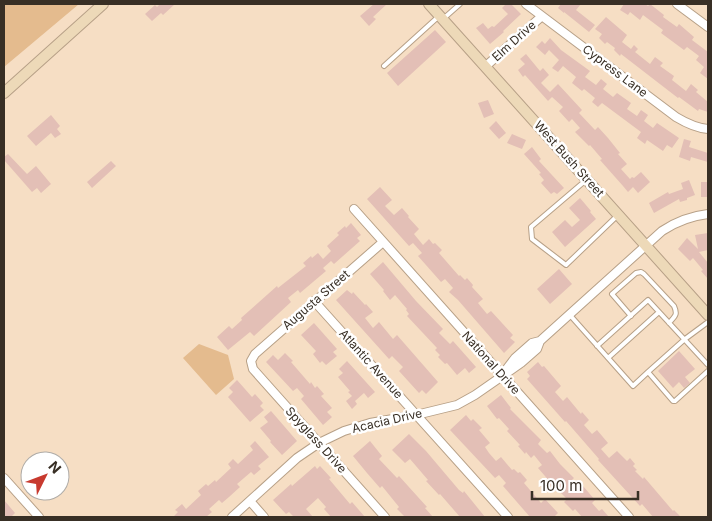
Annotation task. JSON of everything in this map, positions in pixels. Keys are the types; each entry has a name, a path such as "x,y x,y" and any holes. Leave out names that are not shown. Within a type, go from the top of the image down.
{"main road":[{"path":"4,93 103,4"},
{"name":"West Bush Street","path":"429,4 708,315"}],"street":[{"name":"Cypress Lane","path":"526,4 676,117 696,127 708,129"},
{"path":"677,4 708,28"},
{"name":"Elm Drive","path":"486,66 542,16"},
{"name":"National Drive","path":"354,209 629,517"},
{"name":"Acacia Drive","path":"232,517 297,458 319,443 344,431 370,423 416,415 456,405 475,395 521,363 537,349 540,341 662,231 679,221 708,214"},
{"name":"Augusta Street","path":"251,361 255,354 383,242"},
{"name":"Atlantic Avenue","path":"314,301 505,516"},
{"name":"Spyglass Drive","path":"251,361 253,369 385,517"},
{"path":"4,478 39,517"},
{"path":"250,501 264,517"}],"lane":[{"path":"384,66 460,4"},
{"path":"587,180 530,228 532,239 566,265 618,215"},
{"path":"631,316 612,294 636,273 641,272 674,306 676,315 669,323"},
{"path":"597,346 648,300 708,366"},
{"path":"608,358 659,312"},
{"path":"569,314 633,386 685,339 708,322"},
{"path":"648,372 675,401 708,371"}],"shaded area":[{"path":"4,4 79,4 4,67"},
{"path":"199,344 228,355 234,379 216,395 183,358"}],"building":[{"path":"160,4 175,4 163,15 161,13 152,21 145,14 155,5 157,7"},
{"path":"374,4 387,4 373,17 376,19 369,26 360,16"},
{"path":"506,4 511,4 521,14 490,44 476,28 483,23 488,29 492,26 494,27 508,14 502,8"},
{"path":"561,4 581,4 576,10 595,25 589,32 558,8"},
{"path":"624,4 645,4 648,6 650,4 664,15 663,17 677,27 679,24 694,37 692,40 708,52 708,79 700,73 704,67 696,60 699,56 687,47 684,50 661,33 663,30 643,15 640,20 630,12 628,15 620,10"},
{"path":"606,17 627,35 622,42 631,49 634,45 638,49 635,52 650,64 655,57 663,63 660,66 674,76 672,80 686,91 691,84 698,90 696,92 708,102 708,112 699,109 698,111 678,98 621,54 620,56 614,50 615,48 607,42 605,44 599,38 602,34 595,29"},
{"path":"435,30 446,42 398,86 387,73"},
{"path":"550,38 561,50 590,71 585,77 596,85 601,79 607,84 603,89 613,97 617,93 631,103 627,109 637,116 641,110 648,115 644,121 653,128 657,123 679,138 672,148 667,145 663,151 647,140 645,144 637,138 641,132 602,103 598,107 592,102 595,98 584,89 582,91 572,83 576,77 563,66 558,72 552,68 559,60 549,50 545,55 536,47 542,41 545,44"},
{"path":"526,54 540,71 543,68 549,75 541,83 550,92 558,84 582,110 579,113 595,130 598,127 608,138 627,164 621,169 630,179 641,172 650,182 638,193 633,187 628,192 600,160 602,159 590,145 575,132 580,128 572,119 569,122 559,111 563,107 552,97 548,101 525,75 523,77 518,70 525,64 520,59"},
{"path":"488,100 494,114 484,118 478,103"},
{"path":"51,115 60,126 57,129 61,134 55,138 51,133 36,146 27,136"},
{"path":"496,121 506,133 499,139 489,128"},
{"path":"512,134 526,140 522,149 507,143"},
{"path":"684,139 691,141 689,147 708,153 708,162 691,157 690,161 679,157"},
{"path":"532,147 541,159 539,161 564,188 557,194 554,192 551,194 541,183 544,180 539,174 541,173 524,154"},
{"path":"8,154 27,174 36,166 51,184 41,193 37,188 32,192 4,160 4,157"},
{"path":"111,161 116,166 92,188 87,182"},
{"path":"689,180 695,195 680,202 679,199 654,213 649,203 668,192 669,194 683,189 681,183"},
{"path":"701,182 708,182 708,197 701,197"},
{"path":"380,187 392,200 385,206 394,215 402,208 419,229 414,234 423,245 429,239 442,250 439,253 459,276 465,280 467,278 483,299 478,303 487,314 491,311 513,335 510,338 515,342 504,353 449,292 453,288 445,279 441,282 418,256 422,253 413,243 409,246 367,199"},
{"path":"580,198 596,219 565,247 552,232 565,220 572,227 580,220 569,208"},
{"path":"351,223 361,235 357,238 360,241 334,264 331,261 323,268 326,271 300,293 298,290 288,298 291,302 254,336 250,332 228,350 217,337 229,326 232,329 242,320 241,318 277,286 278,288 306,266 303,263 311,256 312,258 318,253 323,259 331,251 327,246 339,235 337,233"},
{"path":"708,233 708,250 699,252 708,263 708,279 693,258 690,261 678,249 687,238 698,249 695,235"},
{"path":"383,262 443,329 439,333 450,344 453,341 476,367 469,373 465,368 457,375 447,363 445,364 438,357 440,355 435,350 437,348 407,316 409,314 407,309 395,295 390,300 383,291 370,274"},
{"path":"559,269 572,284 550,304 537,289"},
{"path":"347,290 352,294 353,292 373,312 365,318 373,328 379,322 393,339 397,335 438,382 426,394 422,390 419,393 399,371 403,367 392,356 389,359 336,300"},
{"path":"314,323 337,349 333,352 337,356 326,365 322,361 320,363 313,354 316,351 301,335"},
{"path":"679,351 695,369 685,377 690,383 684,388 679,382 673,388 658,371"},
{"path":"285,353 310,384 311,382 315,388 317,386 324,394 321,396 332,408 327,412 332,417 323,425 301,399 304,396 297,388 293,391 266,362 273,355 278,360"},
{"path":"347,361 375,392 368,398 364,393 355,401 357,404 352,409 346,401 352,396 348,392 350,391 338,377 343,373 339,369"},
{"path":"538,362 542,367 544,366 561,386 555,392 563,401 567,397 581,414 582,412 589,420 584,425 592,434 597,430 608,443 601,449 609,458 617,451 627,461 630,458 635,464 633,466 637,470 635,471 643,479 644,477 673,511 681,517 653,517 642,504 640,506 527,379 530,376 527,372"},
{"path":"237,380 252,397 255,394 263,403 260,406 264,410 250,422 228,397 233,392 229,388"},
{"path":"501,395 510,409 541,440 538,444 547,453 550,451 574,478 570,482 578,490 583,486 595,500 592,503 599,511 602,509 609,517 582,517 575,509 573,511 564,502 567,499 550,485 551,483 538,468 542,465 534,455 531,458 526,452 525,454 518,446 520,445 507,431 509,429 499,418 497,419 487,406"},
{"path":"271,411 297,441 282,455 260,428 268,422 264,417"},
{"path":"466,415 471,421 473,419 482,428 479,430 490,443 485,447 489,453 496,461 501,457 512,470 520,472 527,480 524,483 541,503 545,499 558,513 554,517 530,517 503,486 506,483 499,475 495,478 450,430"},
{"path":"409,434 459,490 463,493 464,491 485,517 460,517 426,481 428,480 410,459 405,463 392,450"},
{"path":"255,441 269,457 258,466 261,469 254,475 251,472 237,484 240,487 222,503 219,500 209,509 212,512 206,517 173,517 178,512 175,510 182,504 186,509 201,495 198,491 206,484 208,486 215,480 216,482 231,468 228,464 233,459 238,464 253,450 250,446"},
{"path":"370,441 382,456 379,459 397,478 399,476 427,507 425,508 433,517 405,517 397,509 399,507 382,486 380,488 367,473 353,456"},
{"path":"315,466 317,469 320,466 350,504 352,502 365,517 331,517 324,509 326,507 318,498 306,509 313,517 294,517 289,512 286,514 273,500"},
{"path":"4,500 15,513 11,517 4,517"}]}
